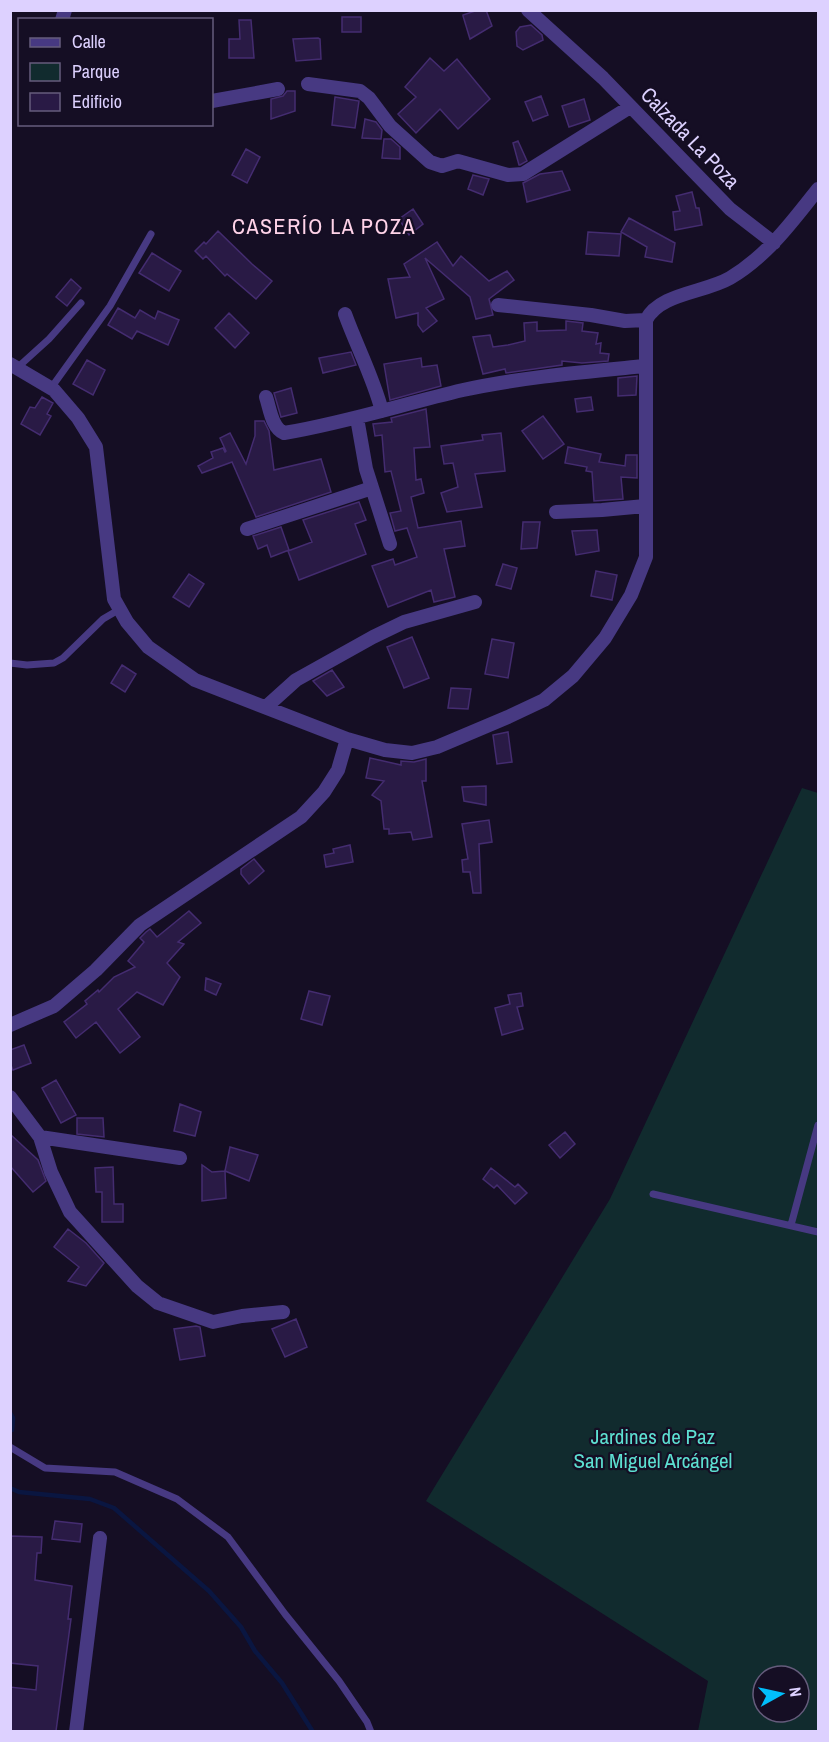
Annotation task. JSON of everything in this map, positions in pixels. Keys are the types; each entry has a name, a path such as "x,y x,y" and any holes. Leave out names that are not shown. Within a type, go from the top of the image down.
{"street":[{"name":"Calzada La Poza","path":"528,10 603,78 730,209 774,243"},
{"path":"308,84 360,92 369,98 390,126 430,162 442,166 458,161 508,175 523,174 630,107"},
{"path":"213,101 278,89"},
{"path":"14,366 51,388 78,418 96,447 114,599 127,622 148,647 195,680 346,739 386,750 412,753 437,747 543,700 573,676 605,638 631,595 646,557 646,320 651,310 666,301 700,291 730,278 774,243 819,189"},
{"path":"498,305 625,321 646,320"},
{"path":"345,314 355,342 369,369 382,411"},
{"path":"266,397 278,431 284,433 357,418 464,390 535,377 645,366"},
{"path":"357,418 366,469 390,544"},
{"path":"247,529 372,488"},
{"path":"556,512 645,506"},
{"path":"266,707 296,680 373,637 404,622 476,602"},
{"path":"10,1025 54,1006 96,970 140,925 301,817 324,792 338,770 346,739"},
{"path":"10,1097 40,1137 51,1172 70,1212 137,1286 158,1303 213,1322 242,1316 283,1312"},
{"path":"40,1137 180,1158"},
{"path":"76,1731 100,1538"}],"lane":[{"path":"51,388 110,306 151,234"},
{"path":"14,366 49,339 81,303"},
{"path":"10,663 27,665 54,663 63,658 103,619 120,609"},
{"path":"791,1226 819,1125"},
{"path":"653,1194 819,1232"},
{"path":"10,1447 45,1468 115,1472 177,1499 228,1537 285,1614 339,1681 367,1722 370,1731"}],"green space":[{"name":"Jardines de Paz San Miguel Arcángel","path":"802,788 818,793 818,1731 698,1731 708,1681 426,1501 610,1199"}],"building":[{"path":"486,10 492,26 470,39 463,15"},
{"path":"342,17 361,17 361,32 342,32"},
{"path":"239,20 251,20 254,58 229,58 229,39 240,39"},
{"path":"531,25 542,35 543,40 523,50 517,46 516,32 520,27"},
{"path":"293,39 320,39 321,59 296,61"},
{"path":"430,58 444,71 457,59 490,99 458,129 440,109 416,133 398,114 416,97 405,87"},
{"path":"287,91 295,91 295,111 271,119 271,99 283,96"},
{"path":"541,96 548,115 533,121 525,102"},
{"path":"335,97 359,101 355,128 332,125"},
{"path":"584,99 590,120 569,127 562,106"},
{"path":"365,119 376,122 382,130 381,139 362,138"},
{"path":"384,139 391,139 400,147 400,159 382,158"},
{"path":"518,141 527,161 520,165 513,143"},
{"path":"246,149 260,157 247,183 232,175"},
{"path":"562,171 570,190 527,202 523,183 540,174"},
{"path":"473,175 489,179 483,195 468,189"},
{"path":"692,192 696,208 699,208 702,225 675,230 673,212 680,211 676,196"},
{"path":"413,209 423,224 409,235 399,219"},
{"path":"629,218 675,243 672,262 645,257 647,247 621,232"},
{"path":"218,231 272,281 256,299 227,274 225,276 206,256 203,259 195,251 204,242 206,244"},
{"path":"588,232 621,234 619,256 586,254"},
{"path":"437,242 453,266 461,256 489,281 507,271 514,280 489,299 493,315 476,319 470,297 425,258 444,299 426,308 437,321 423,332 418,325 418,313 396,318 388,279 410,277 404,264"},
{"path":"152,253 181,271 169,291 139,273"},
{"path":"71,279 81,288 67,306 56,297"},
{"path":"118,308 135,318 140,310 155,319 158,311 179,320 168,345 137,331 132,339 108,325"},
{"path":"229,313 249,333 235,348 215,328"},
{"path":"566,321 583,323 582,331 598,333 596,344 601,343 600,353 609,354 608,361 582,363 562,361 562,365 506,373 505,369 483,374 473,337 490,335 493,347 508,345 525,341 524,323 537,322 537,331 566,330"},
{"path":"351,352 356,365 323,373 319,358"},
{"path":"421,358 422,367 437,365 441,386 390,400 384,364"},
{"path":"87,360 105,370 93,395 73,384"},
{"path":"637,376 636,395 618,396 618,378"},
{"path":"291,388 297,413 281,417 274,393"},
{"path":"42,397 53,403 47,414 51,416 40,435 21,424 30,407 35,408"},
{"path":"591,397 593,410 577,412 575,399"},
{"path":"426,409 430,447 414,448 416,480 421,479 424,493 411,497 418,528 461,521 465,546 444,549 455,597 434,602 431,590 388,607 372,566 393,559 395,565 417,557 407,528 395,531 390,513 401,511 391,471 385,472 382,435 375,436 373,424 392,422 391,418"},
{"path":"543,416 564,444 543,459 522,431"},
{"path":"255,421 264,421 269,431 274,470 321,459 331,492 256,517 232,462 202,473 198,466 213,458 211,452 223,448 226,451 220,438 230,433 246,464 255,436"},
{"path":"501,433 505,471 475,474 482,507 447,512 441,493 458,487 453,463 444,464 441,446 483,440 482,435"},
{"path":"568,447 601,454 599,462 625,466 626,455 637,455 637,478 621,477 623,499 594,501 592,472 586,471 587,467 565,463"},
{"path":"359,502 366,520 355,524 366,554 299,580 288,551 312,542 303,520"},
{"path":"523,522 540,522 537,548 521,549"},
{"path":"281,527 289,550 271,557 267,545 258,549 253,536"},
{"path":"597,530 599,551 576,555 572,531"},
{"path":"503,564 517,568 511,589 496,585"},
{"path":"596,571 617,575 612,600 591,596"},
{"path":"189,574 204,584 189,607 173,597"},
{"path":"412,637 429,678 404,688 387,647"},
{"path":"492,639 514,643 508,678 485,674"},
{"path":"122,665 136,674 125,692 111,683"},
{"path":"332,670 344,687 327,696 313,681"},
{"path":"451,688 471,689 468,709 448,708"},
{"path":"508,732 512,762 497,764 493,735"},
{"path":"370,758 401,765 401,761 414,762 426,759 426,781 422,781 432,837 413,840 411,832 389,834 389,829 384,829 381,801 372,795 384,781 366,778"},
{"path":"486,786 486,805 464,801 462,787"},
{"path":"489,820 492,842 479,844 481,893 473,893 470,872 463,872 462,860 468,859 462,824"},
{"path":"350,845 353,862 326,867 324,855 334,853 333,849"},
{"path":"254,859 264,871 249,884 241,874 241,869"},
{"path":"189,911 201,923 178,942 184,944 167,963 180,977 163,1005 137,992 118,1009 140,1037 120,1053 96,1022 76,1038 64,1022 87,1004 85,1001 98,990 99,992 114,977 135,967 128,961 144,942 140,938 146,932 150,929 157,937"},
{"path":"206,978 221,984 216,995 205,990"},
{"path":"309,991 330,996 322,1025 301,1019"},
{"path":"521,993 523,1006 517,1007 523,1029 502,1035 495,1008 510,1004 508,995"},
{"path":"24,1045 31,1063 13,1070 10,1063 10,1050"},
{"path":"56,1080 76,1115 61,1123 42,1088"},
{"path":"180,1104 201,1112 195,1136 174,1131"},
{"path":"77,1118 103,1118 104,1137 77,1134"},
{"path":"565,1132 575,1144 560,1158 549,1145"},
{"path":"10,1134 38,1160 46,1181 33,1192 10,1166"},
{"path":"230,1147 258,1155 249,1181 225,1171"},
{"path":"202,1165 212,1172 225,1171 226,1198 202,1201"},
{"path":"113,1167 114,1204 123,1204 123,1222 102,1222 102,1192 96,1192 95,1168"},
{"path":"491,1168 515,1187 518,1184 527,1193 515,1204 497,1185 494,1188 483,1179"},
{"path":"68,1229 86,1243 104,1263 86,1286 68,1281 79,1267 54,1247"},
{"path":"296,1319 307,1347 285,1357 272,1329"},
{"path":"200,1327 205,1356 180,1360 174,1329"},
{"path":"55,1521 82,1524 80,1542 52,1539"},
{"path":"10,1536 42,1537 41,1553 37,1553 35,1580 72,1586 68,1619 71,1619 56,1731 10,1731 10,1687 36,1690 38,1666 10,1663"}],"waterway":[{"path":"10,1413 13,1418 12,1430"},
{"path":"10,1488 19,1492 90,1499 114,1508 209,1591 241,1627 255,1651 282,1683 313,1732"}],"district":[{"name":"CASERÍO LA POZA","path":"324,226"}]}
